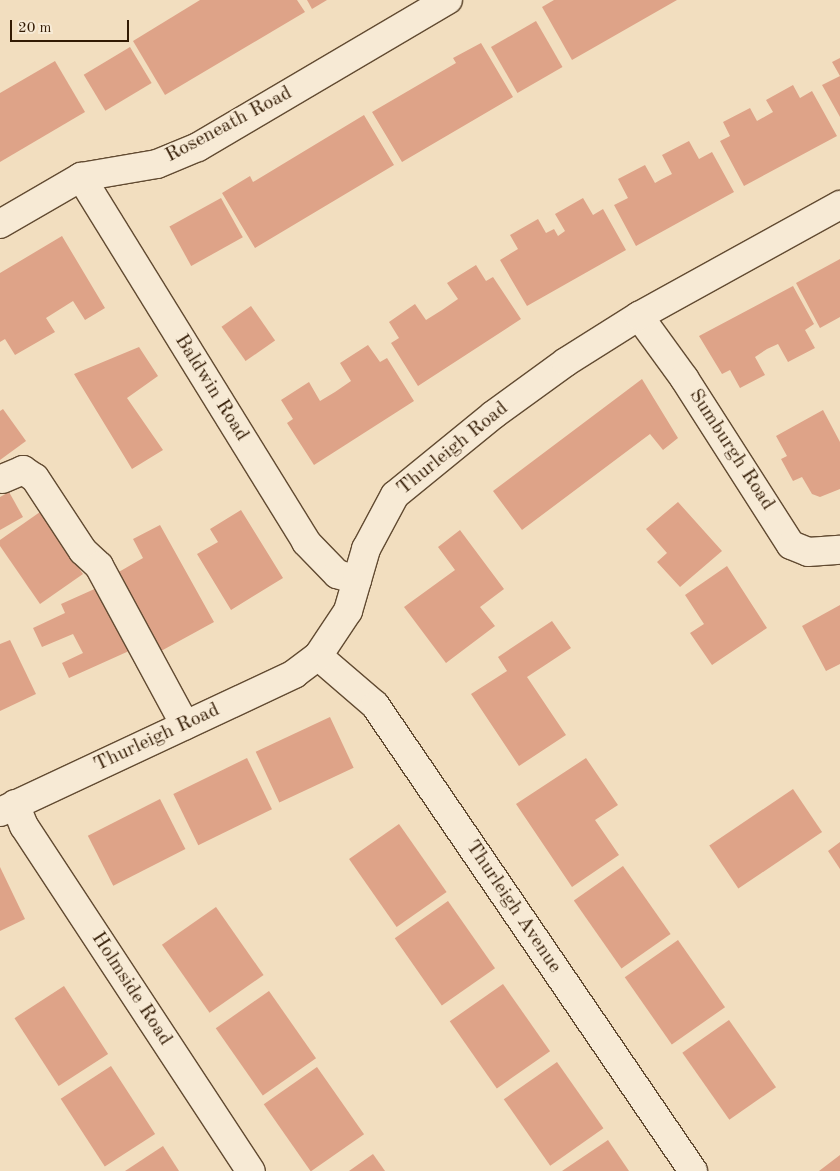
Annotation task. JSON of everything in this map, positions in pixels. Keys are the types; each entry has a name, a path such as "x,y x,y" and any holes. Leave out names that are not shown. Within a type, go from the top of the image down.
{"street":[{"name":"Roseneath Road","path":"0,224 81,177 157,164 198,147 448,0"},
{"name":"Baldwin Road","path":"81,177 306,542 337,574 357,580"},
{"name":"Thurleigh Road","path":"8,808 294,674 318,656 348,610 370,541 395,495 493,415 639,316 840,205"},
{"name":"Sumburgh Road","path":"639,316 684,378 791,545 808,552 840,550"},
{"path":"2,479 23,470 35,478 83,551 99,566 185,725"},
{"name":"Thurleigh Avenue","path":"318,656 375,705 693,1171"},
{"name":"Holmside Road","path":"8,808 24,826 251,1171"}],"building":[{"path":"200,0 297,0 305,12 165,95 133,41"},
{"path":"307,0 327,0 312,9"},
{"path":"554,0 677,0 572,60 542,7"},
{"path":"536,21 562,67 517,93 491,47"},
{"path":"481,43 513,97 402,162 372,112 456,63 453,58"},
{"path":"130,47 152,83 105,111 84,75"},
{"path":"840,58 840,76 832,62"},
{"path":"55,61 85,112 0,162 0,93"},
{"path":"840,76 840,117 822,85"},
{"path":"793,85 800,98 812,91 837,136 744,186 720,141 730,136 723,122 750,108 757,121 773,112 766,100"},
{"path":"364,115 394,165 255,248 222,193 250,176 253,182"},
{"path":"689,141 699,159 712,152 734,192 636,246 614,205 628,198 618,179 645,165 655,183 672,174 662,155"},
{"path":"221,198 243,237 191,266 169,227"},
{"path":"583,198 593,215 603,209 626,250 527,306 500,260 518,249 510,235 538,219 546,233 554,229 558,236 565,231 555,214"},
{"path":"62,236 105,308 85,320 73,301 46,318 55,332 15,355 5,339 0,342 0,273"},
{"path":"840,259 840,317 820,328 796,283"},
{"path":"476,265 486,281 493,277 521,319 418,386 391,343 399,338 389,322 415,304 426,320 442,310 458,299 447,283"},
{"path":"793,286 814,324 805,330 815,348 788,362 778,344 767,349 755,357 765,375 740,388 730,370 722,374 699,336"},
{"path":"251,306 275,340 246,361 222,327"},
{"path":"368,345 380,362 387,358 414,401 314,465 287,423 293,419 281,400 309,382 320,401 335,392 351,381 340,363"},
{"path":"139,347 158,376 127,398 163,450 132,469 74,374"},
{"path":"642,379 678,438 663,450 650,434 522,530 493,491"},
{"path":"3,409 26,441 0,460 0,411"},
{"path":"823,410 840,442 840,489 820,497 812,494 802,477 793,481 781,459 787,456 776,436"},
{"path":"9,492 23,517 0,530 0,497"},
{"path":"678,502 722,551 680,587 657,562 667,553 646,529"},
{"path":"241,510 283,578 231,610 197,554 218,542 210,529"},
{"path":"40,512 83,574 40,604 0,546 0,540"},
{"path":"160,525 214,622 161,651 117,573 143,558 133,539"},
{"path":"460,530 504,589 480,607 495,626 446,663 404,607 455,570 438,547"},
{"path":"727,566 767,628 712,665 690,633 704,624 685,595"},
{"path":"99,587 129,651 69,678 62,663 83,653 73,634 42,647 33,628 65,613 61,604"},
{"path":"840,605 840,664 826,671 802,626"},
{"path":"552,621 571,648 527,677 566,735 519,766 471,694 507,671 498,657"},
{"path":"10,640 36,694 0,711 0,644"},
{"path":"330,717 354,768 279,802 256,752"},
{"path":"247,758 272,809 198,845 173,794"},
{"path":"586,758 618,805 595,820 619,855 572,887 516,804"},
{"path":"793,789 822,832 738,889 709,845"},
{"path":"160,799 185,849 113,886 88,836"},
{"path":"399,824 447,892 397,927 349,859"},
{"path":"840,842 840,869 828,851"},
{"path":"623,866 671,934 621,968 574,900"},
{"path":"0,867 25,919 0,931"},
{"path":"448,901 495,968 442,1005 395,938"},
{"path":"216,907 264,975 210,1013 162,945"},
{"path":"678,940 725,1007 672,1044 625,977"},
{"path":"503,984 550,1051 497,1088 450,1021"},
{"path":"64,986 108,1054 59,1086 15,1018"},
{"path":"269,991 316,1058 263,1095 216,1028"},
{"path":"729,1020 776,1087 729,1120 682,1053"},
{"path":"557,1062 603,1128 550,1166 504,1099"},
{"path":"111,1066 155,1134 105,1167 61,1099"},
{"path":"317,1067 364,1134 310,1171 264,1104"},
{"path":"608,1140 629,1171 562,1171"},
{"path":"163,1146 179,1171 125,1171"},
{"path":"373,1154 385,1171 349,1171"},
{"path":"840,1155 840,1171 819,1171"}]}
